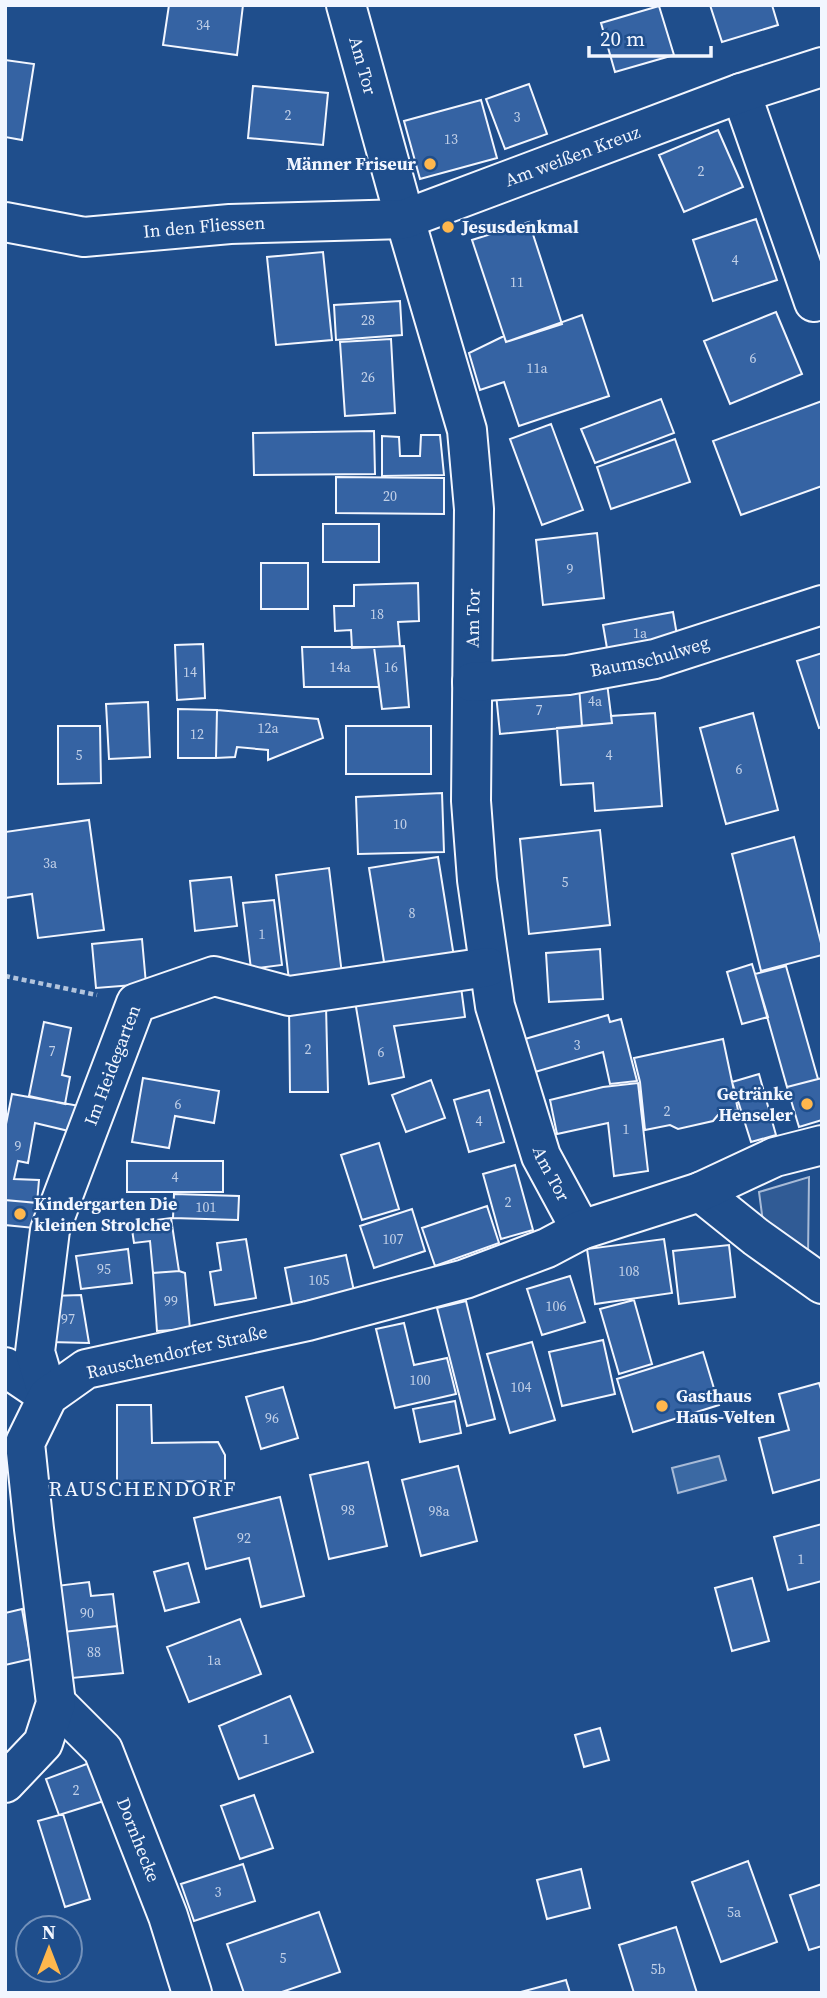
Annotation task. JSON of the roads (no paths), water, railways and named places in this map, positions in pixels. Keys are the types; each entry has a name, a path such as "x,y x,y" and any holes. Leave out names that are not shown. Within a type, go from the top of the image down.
{"street":[{"name":"Am Tor","path":"346,5 467,430 474,509 471,801 477,880 495,1006 541,1156 581,1230"},
{"name":"Am weißen Kreuz","path":"405,219 741,93 822,67"},
{"path":"741,93 814,302"},
{"name":"In den Fliessen","path":"5,222 84,237 230,224 405,219"},
{"name":"Baumschulweg","path":"472,682 568,675 655,659 822,605"},
{"name":"Im Heidegarten","path":"48,1396 35,1352 50,1230 136,1003 214,976 289,996 488,967"},
{"name":"Rauschendorfer Straße","path":"5,1783 43,1743 56,1703 25,1443 48,1396 86,1369 308,1321 465,1279 547,1248 581,1230 700,1192 775,1157 822,1145"},
{"path":"700,1192 756,1237 822,1284"},
{"path":"5,1367 48,1396"},
{"name":"Dornhecke","path":"56,1703 103,1749 168,1916 192,1993"}],"place":[{"name":"Männer Friseur","path":"430,164"},
{"name":"Jesusdenkmal","path":"448,227"},
{"name":"Getränke Henseler","path":"807,1104"},
{"name":"Kindergarten Die kleinen Strolche","path":"20,1214"},
{"name":"Gasthaus Haus-Velten","path":"662,1406"}],"district":[{"name":"RAUSCHENDORF","path":"143,1489"}]}
